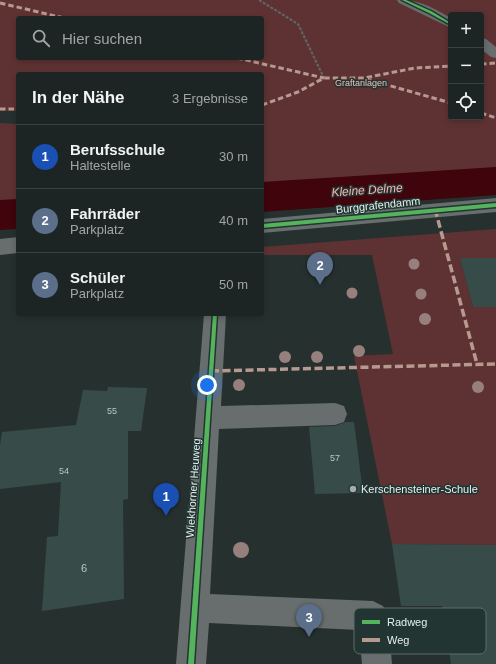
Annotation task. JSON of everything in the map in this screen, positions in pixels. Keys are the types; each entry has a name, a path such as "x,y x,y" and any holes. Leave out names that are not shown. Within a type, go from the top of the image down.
{"street":[{"path":"404,0 448,22"},
{"path":"484,44 496,54"},
{"name":"Burggrafendamm","path":"264,226 496,205"},
{"path":"0,247 16,245"},
{"name":"Wiekhorner Heuweg","path":"192,664 215,316"},
{"path":"208,418 335,414"},
{"path":"195,608 354,615"},
{"path":"376,654 377,664"}],"path":[{"path":"259,0 298,24 324,78"}],"green space":[{"name":"Graftanlagen","path":"0,0 496,0 496,174 381,182 264,194 264,72 16,72 16,111 0,111"},
{"path":"0,123 16,124 16,204 0,204"},
{"path":"496,229 496,258 460,258 473,307 496,307 496,545 392,544 354,356 393,354 372,255 264,255 264,247"}],"building":[{"path":"460,258 496,258 496,307 473,307"},
{"path":"108,387 147,388 141,431 128,431 128,499 123,500 124,599 42,611 47,537 58,536 61,482 0,489 0,445 2,432 76,425 83,390 107,391"},
{"path":"346,422 354,422 363,493 315,494 309,427 335,426"},
{"path":"392,544 496,545 496,664 451,664 449,654 486,654 486,608 401,606"}],"waterway":[{"name":"Kleine Delme","path":"264,197 496,181"},
{"name":"Kleine Delme","path":"0,215 16,214"}],"marked path":[{"path":"0,3 55,16"},
{"path":"246,60 324,78"},
{"path":"484,64 496,63"},
{"path":"264,104 298,92 324,78 364,78 415,68 448,66"},
{"path":"366,79 448,102"},
{"path":"0,109 16,109"},
{"path":"484,114 496,118"},
{"path":"435,209 477,364"},
{"path":"211,371 496,364"}],"cycle path":[{"path":"404,0 448,22"},
{"path":"264,226 496,205"},
{"path":"191,664 215,316"}],"place":[{"name":"Fahrräder","path":"320,285"},
{"name":"Kerschensteiner-Schule","path":"353,489"},
{"name":"Berufsschule","path":"166,516"},
{"name":"Schüler","path":"309,637"}]}
